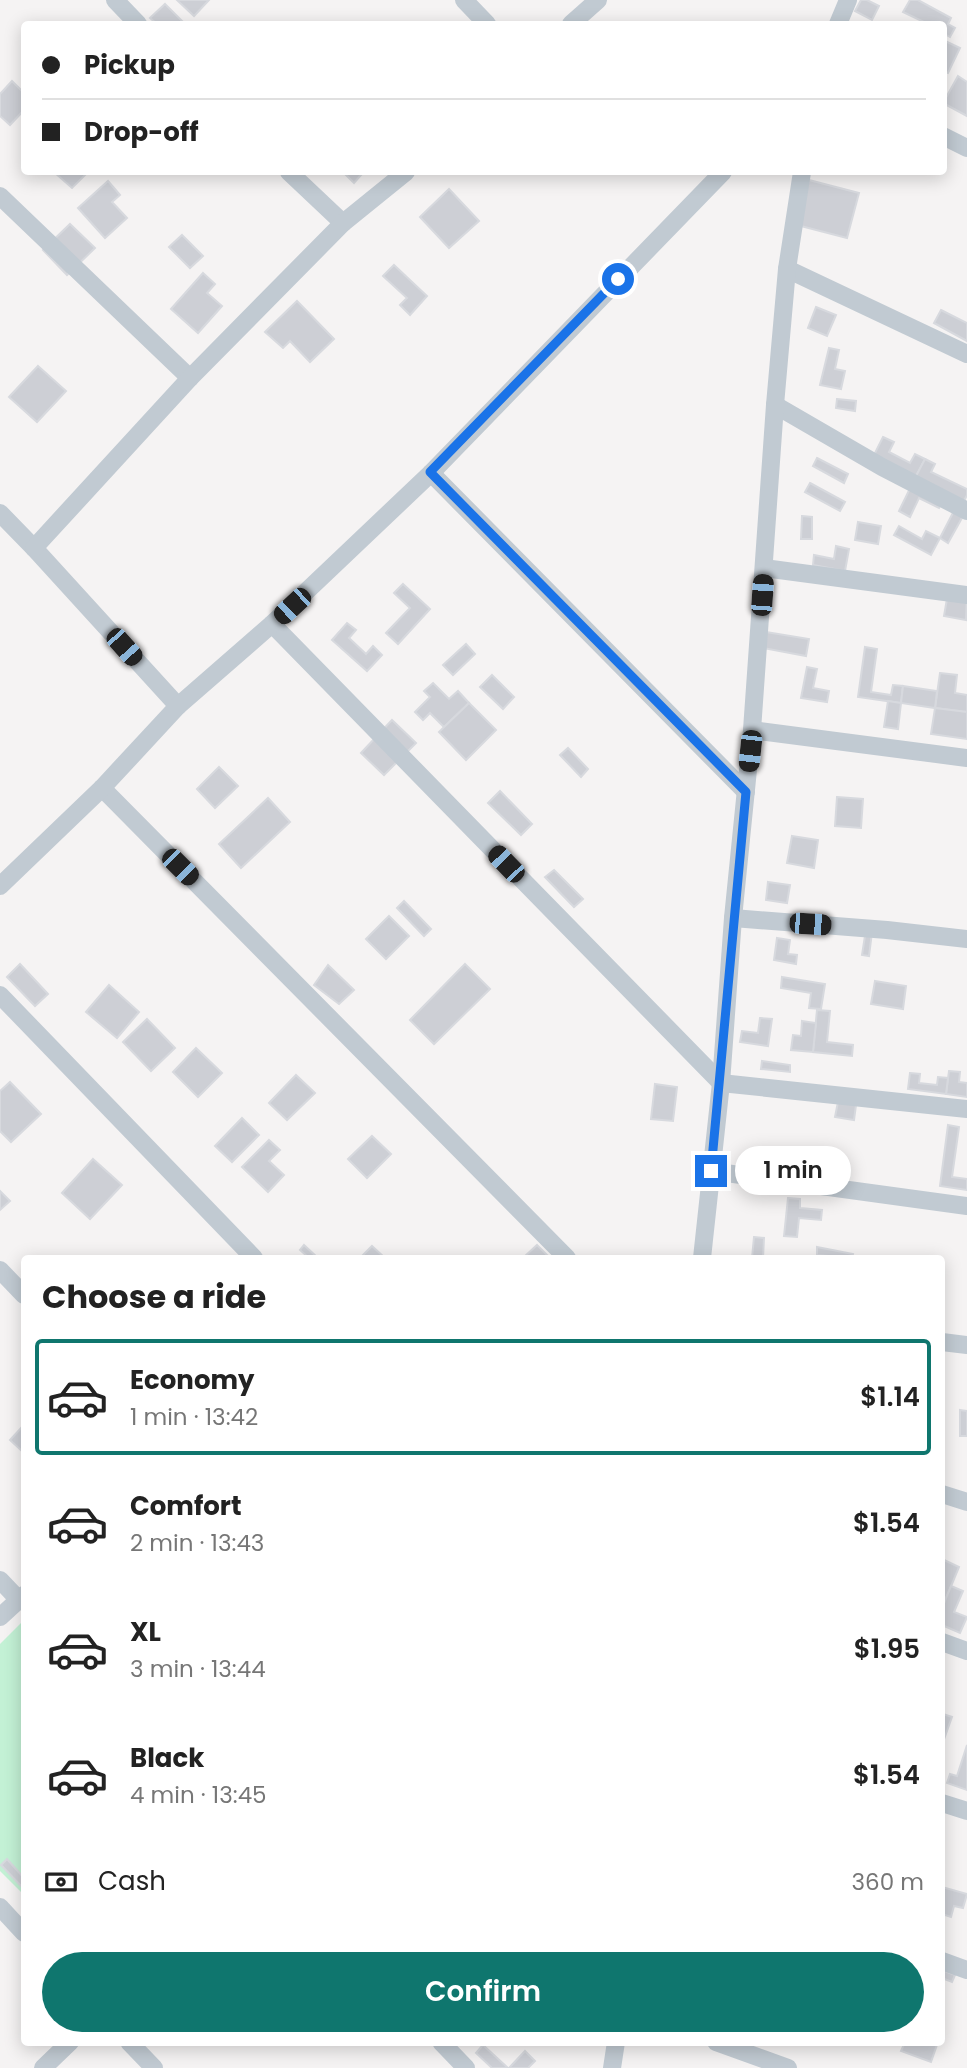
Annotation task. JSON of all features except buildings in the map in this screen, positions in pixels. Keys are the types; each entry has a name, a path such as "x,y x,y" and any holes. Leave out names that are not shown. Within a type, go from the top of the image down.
{"street":[{"path":"115,0 135,21"},
{"path":"464,0 484,21"},
{"path":"574,21 598,0"},
{"path":"839,21 848,0"},
{"path":"947,138 967,148"},
{"path":"292,175 343,223"},
{"path":"34,548 190,378 343,223 402,175"},
{"path":"0,886 102,788 178,706 272,624 430,472 720,175"},
{"path":"702,1255 721,1083 733,918 752,730 787,268 802,175"},
{"path":"0,196 190,378"},
{"path":"787,268 967,354"},
{"path":"775,405 882,467 967,511"},
{"path":"430,472 746,792"},
{"path":"0,513 178,706"},
{"path":"764,568 967,595"},
{"path":"272,624 721,1083 967,1109"},
{"path":"752,730 967,758"},
{"path":"102,788 563,1255"},
{"path":"733,918 967,939"},
{"path":"0,995 251,1255"},
{"path":"711,1171 967,1206"},
{"path":"0,1269 21,1291"},
{"path":"945,1342 967,1345"},
{"path":"945,1495 967,1502"},
{"path":"0,1580 21,1596"},
{"path":"0,1617 21,1598"},
{"path":"945,1643 967,1651"},
{"path":"945,1804 967,1811"},
{"path":"0,1908 21,1930"},
{"path":"945,1962 967,1970"},
{"path":"43,2068 66,2046"},
{"path":"133,2046 154,2068"},
{"path":"446,2046 466,2068"},
{"path":"612,2068 616,2046"},
{"path":"727,2046 788,2068"}],"green space":[{"path":"21,1623 21,1892 0,1871 0,1644"}],"route":[{"path":"618,279 430,472 746,792 711,1171"}]}
